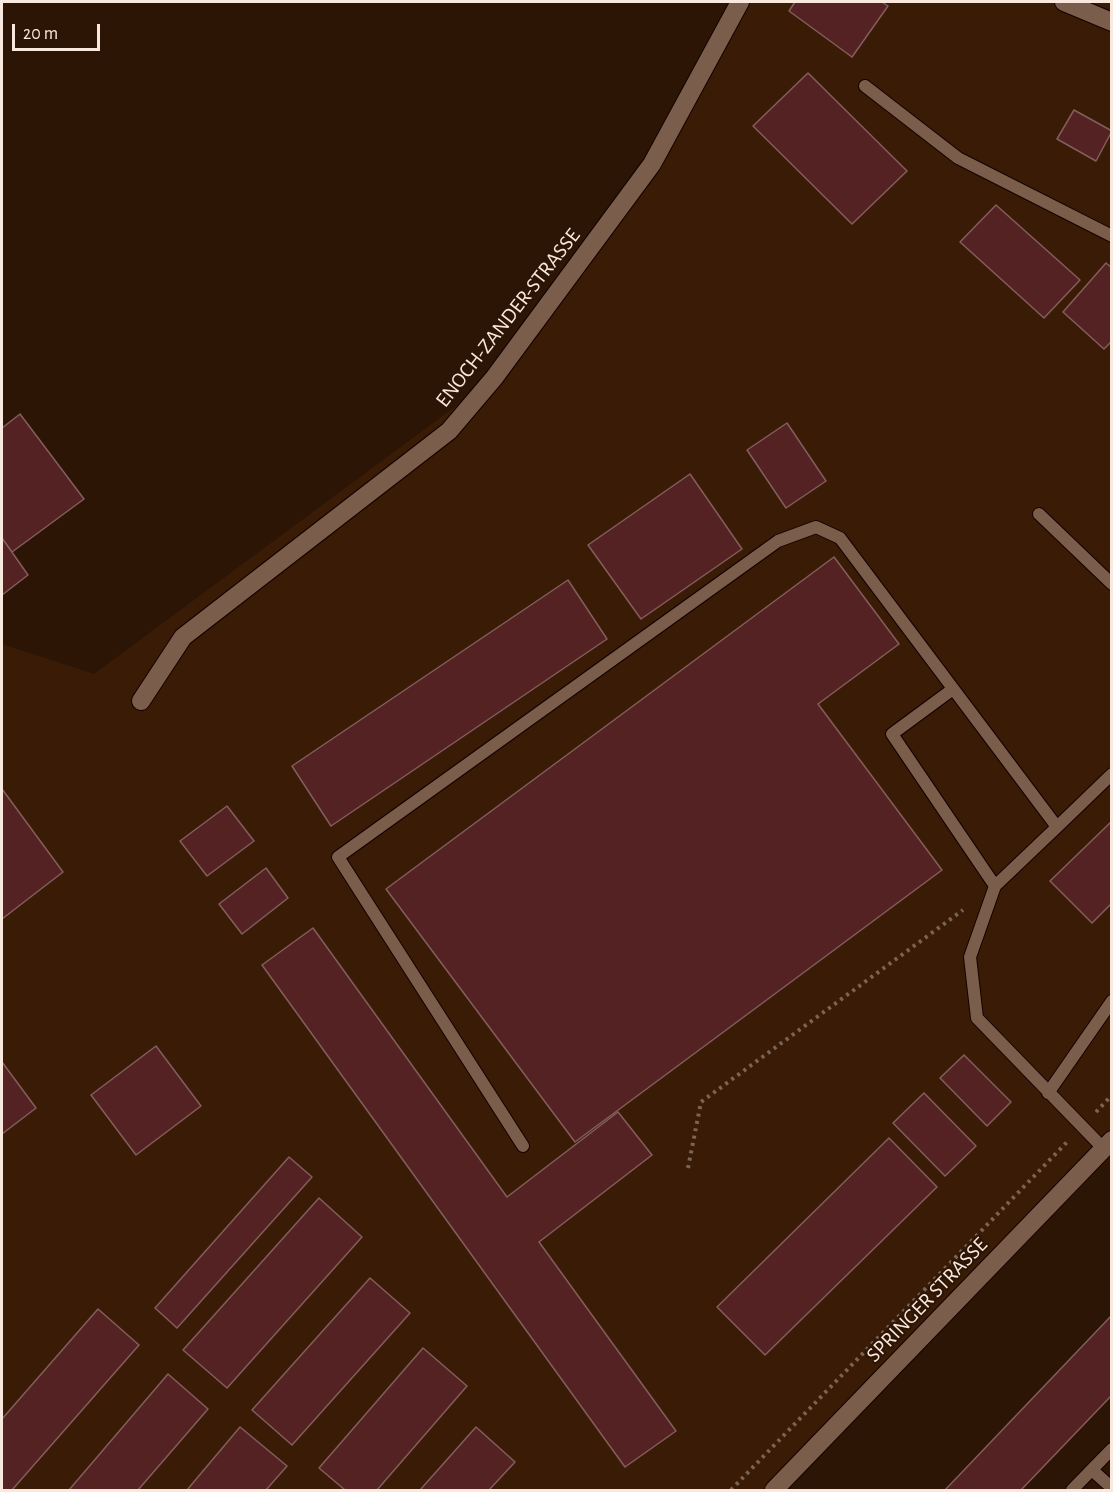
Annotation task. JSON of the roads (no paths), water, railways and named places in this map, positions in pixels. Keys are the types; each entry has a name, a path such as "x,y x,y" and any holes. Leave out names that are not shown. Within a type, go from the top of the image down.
{"street":[{"name":"ENOCH-ZANDER-STRASSE","path":"141,701 183,638 449,431 494,378 652,164 740,2"},
{"path":"1064,2 1112,22"},
{"name":"SPRINGER STRASSE","path":"774,1491 1108,1144"}],"lane":[{"path":"865,86 958,158 1112,236"},
{"path":"1039,514 1112,584"},
{"path":"523,1146 338,857 777,541 816,527 840,538 1057,827"},
{"path":"954,689 891,734 995,886"},
{"path":"1108,1144 1082,1127 977,1018 970,957 995,886 1112,774"},
{"path":"1048,1093 1112,1001"},
{"path":"1072,1491 1112,1449"},
{"path":"1092,1470 1112,1488"}]}
